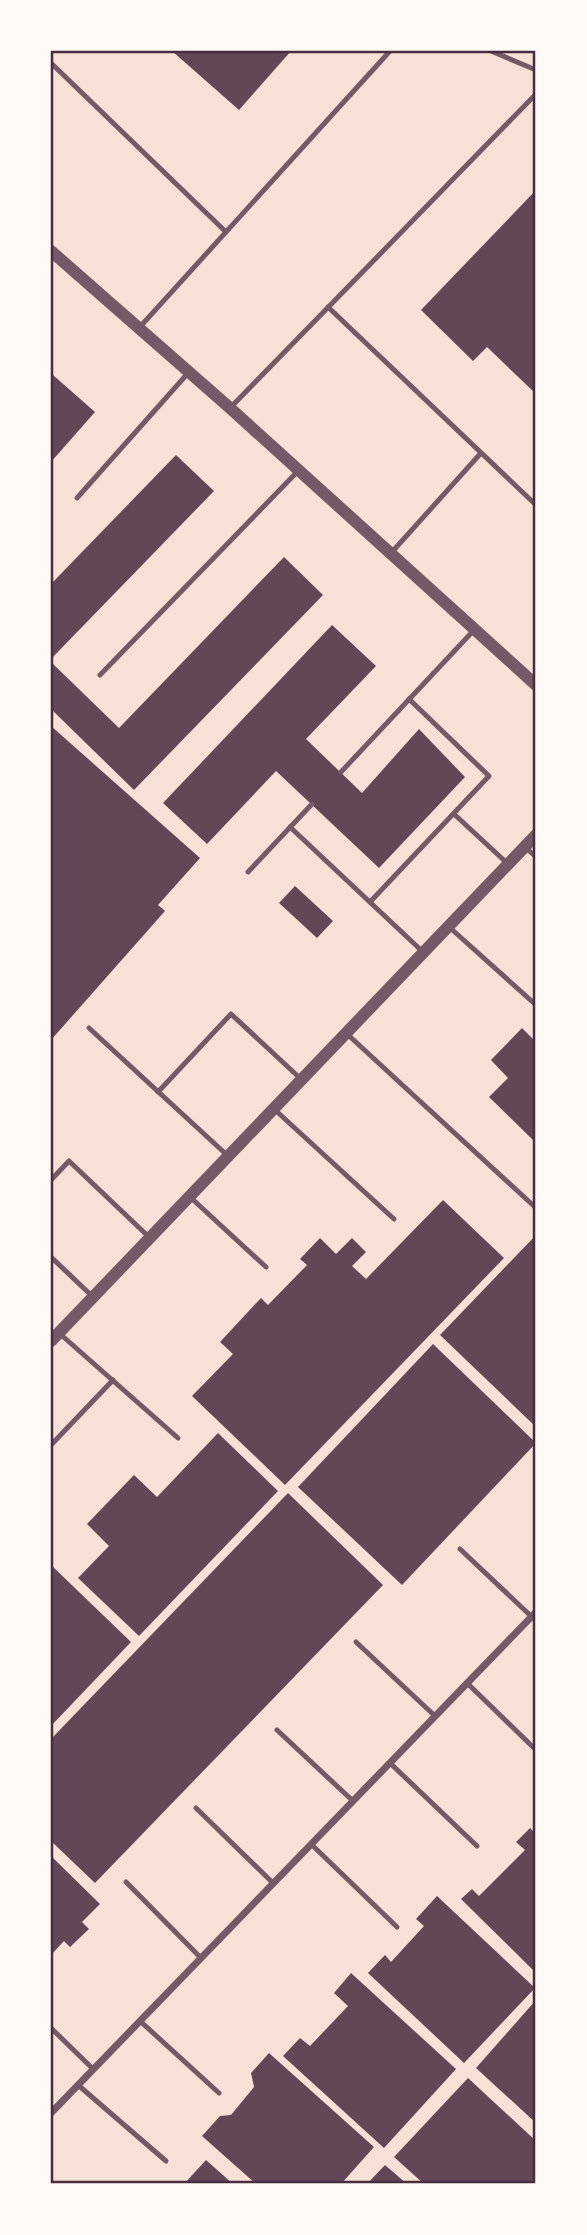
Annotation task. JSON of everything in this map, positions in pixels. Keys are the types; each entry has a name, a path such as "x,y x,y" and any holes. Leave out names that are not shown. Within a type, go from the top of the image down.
{"street":[{"path":"51,251 536,684"},
{"path":"55,1337 536,835"},
{"path":"51,2113 534,1614"}],"lane":[{"path":"139,328 390,51"},
{"path":"491,51 536,70"},
{"path":"51,63 226,232"},
{"path":"230,408 536,93"},
{"path":"328,307 536,505"},
{"path":"77,498 189,372"},
{"path":"391,553 481,453"},
{"path":"100,675 299,470"},
{"path":"341,772 475,629"},
{"path":"370,902 489,776 409,699"},
{"path":"248,872 312,804"},
{"path":"454,814 508,864"},
{"path":"290,827 424,952"},
{"path":"525,847 536,857"},
{"path":"448,926 536,1006"},
{"path":"158,1092 231,1014 302,1080"},
{"path":"89,1028 228,1156"},
{"path":"346,1033 536,1208"},
{"path":"274,1109 394,1219"},
{"path":"51,1180 69,1161 150,1238"},
{"path":"189,1196 266,1267"},
{"path":"51,1257 93,1297"},
{"path":"55,1337 113,1380 178,1438"},
{"path":"51,1445 113,1380"},
{"path":"460,1549 534,1614"},
{"path":"356,1642 435,1716"},
{"path":"467,1683 536,1750"},
{"path":"277,1730 352,1801"},
{"path":"390,1763 477,1846"},
{"path":"197,1808 273,1883"},
{"path":"311,1844 397,1927"},
{"path":"126,1882 201,1958"},
{"path":"140,2021 219,2093"},
{"path":"51,2028 93,2069"},
{"path":"78,2085 166,2161"}],"building":[{"path":"172,51 291,51 239,110"},
{"path":"536,190 536,394 487,347 473,361 421,310"},
{"path":"53,375 95,412 51,462 51,377"},
{"path":"176,455 214,491 51,659 51,584"},
{"path":"284,557 323,595 134,790 51,709 51,662 119,728"},
{"path":"332,625 376,666 306,739 362,793 419,729 465,777 379,868 276,771 207,844 163,803"},
{"path":"51,726 200,858 158,905 165,911 51,1040"},
{"path":"295,886 333,921 317,938 279,903"},
{"path":"522,1028 536,1042 536,1143 489,1097 508,1078 491,1060"},
{"path":"443,1200 504,1258 285,1485 192,1396 233,1354 220,1342 261,1298 268,1305 307,1265 300,1259 320,1238 336,1254 352,1238 366,1252 352,1266 366,1279"},
{"path":"536,1235 536,1427 440,1335"},
{"path":"433,1344 536,1443 402,1585 298,1487"},
{"path":"218,1433 278,1491 139,1636 78,1578 109,1546 87,1524 134,1475 157,1497"},
{"path":"288,1493 383,1585 95,1883 51,1841 51,1739"},
{"path":"51,1565 131,1642 51,1726"},
{"path":"530,1828 536,1834 536,1973 461,1899 472,1889 479,1896 525,1850 516,1842"},
{"path":"51,1856 100,1904 82,1922 89,1929 70,1947 64,1941 51,1955"},
{"path":"437,1896 535,1988 464,2063 368,1973 385,1955 391,1962 424,1926 416,1919"},
{"path":"351,1973 456,2069 384,2148 283,2056 300,2038 310,2046 348,2006 334,1993"},
{"path":"536,2000 536,2123 476,2068"},
{"path":"269,2053 374,2147 341,2184 256,2184 202,2136 220,2116 231,2115 254,2087 251,2073"},
{"path":"468,2078 536,2141 536,2184 424,2184 394,2157"},
{"path":"206,2160 233,2184 184,2184"},
{"path":"385,2165 407,2184 367,2184"}]}
